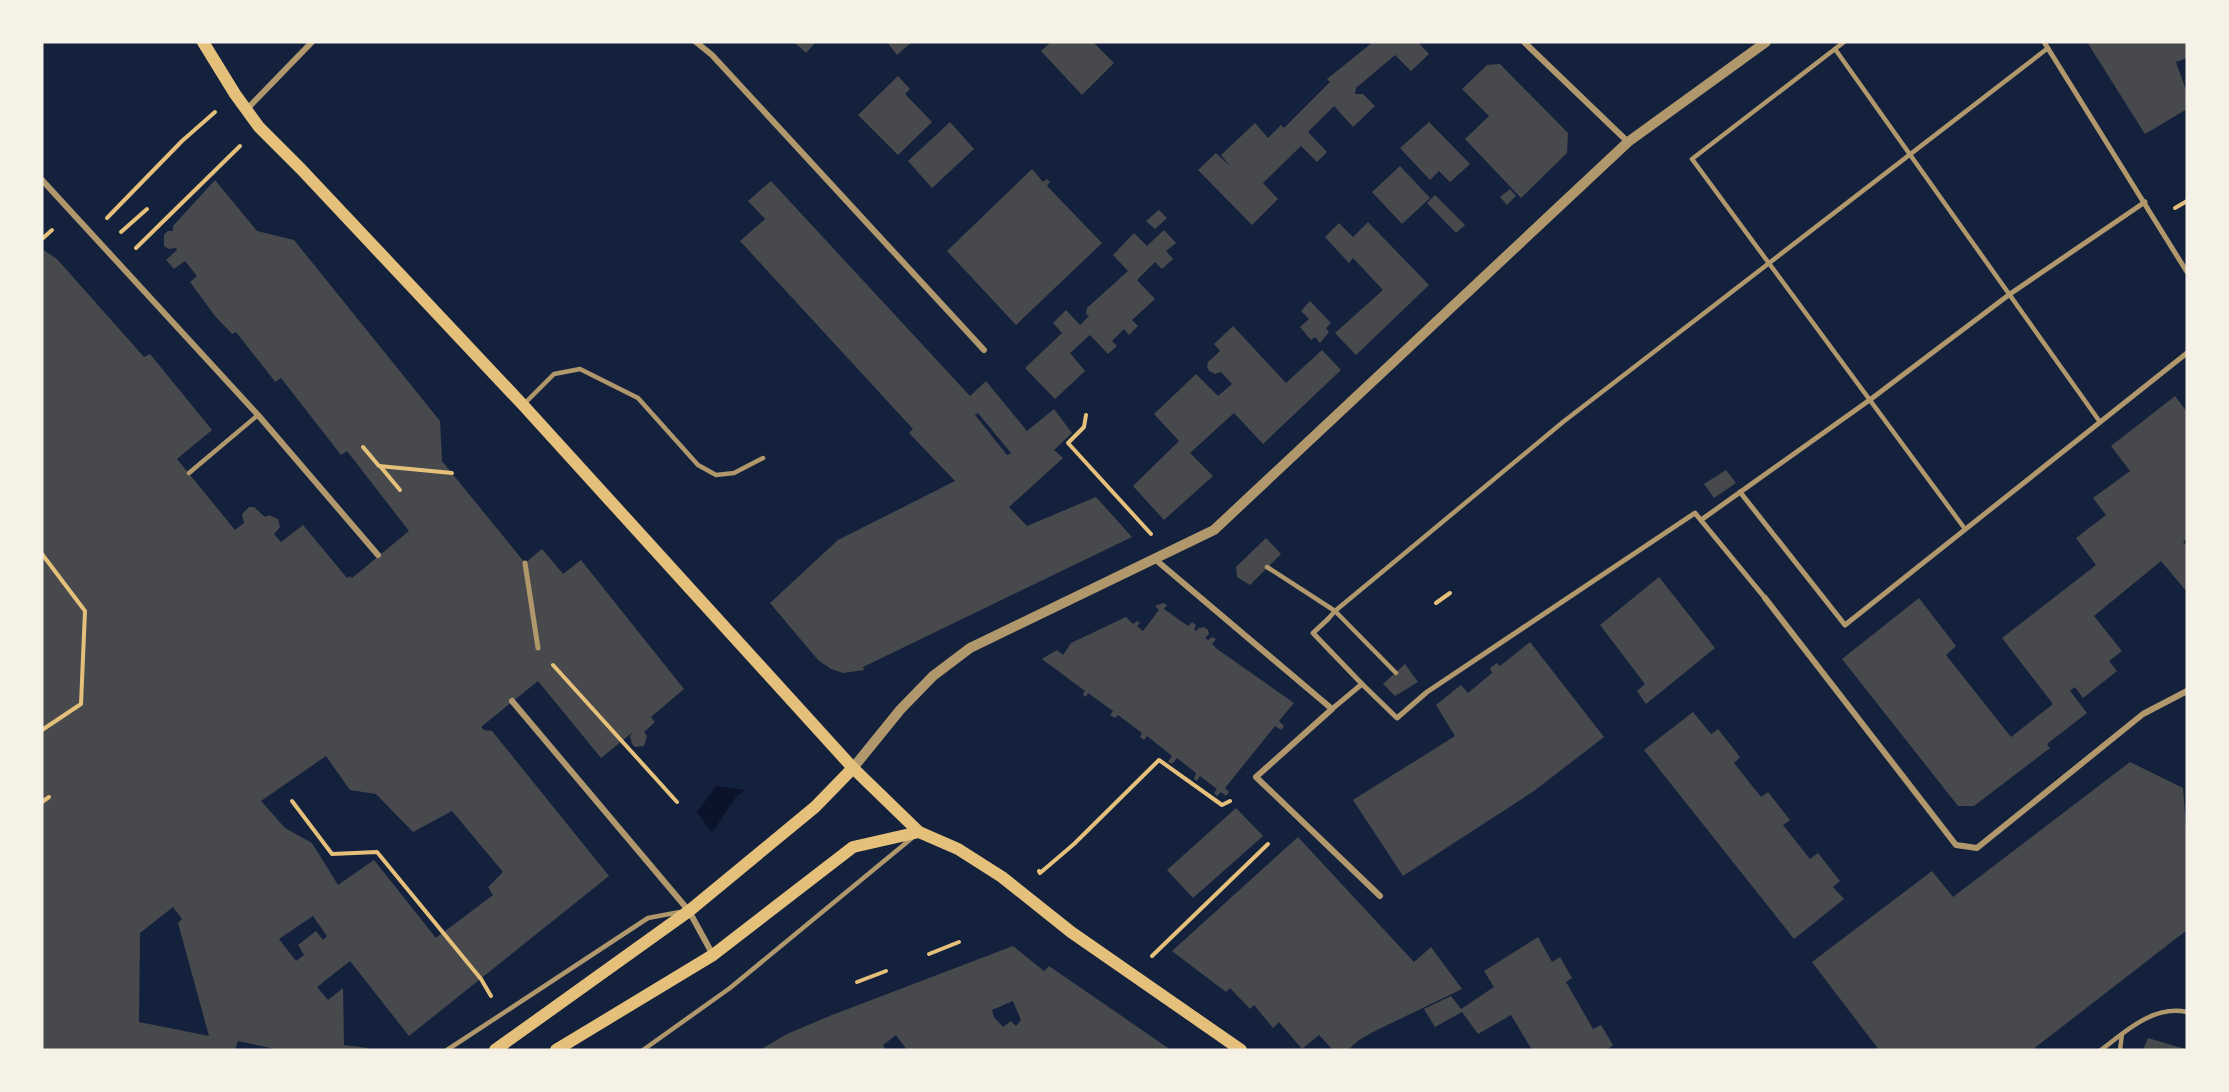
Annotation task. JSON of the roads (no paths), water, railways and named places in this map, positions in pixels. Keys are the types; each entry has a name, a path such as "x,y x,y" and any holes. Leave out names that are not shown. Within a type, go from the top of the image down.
{"main road":[{"path":"203,42 235,94 259,127 523,405 853,768 919,832 958,849 1002,877 1071,932 1241,1050"},
{"path":"495,1050 689,911 815,807 853,768"},
{"path":"556,1050 713,955 853,848 919,832"}],"street":[{"path":"246,109 312,42"},
{"path":"696,42 712,55 984,350"},
{"path":"1524,42 1628,142"},
{"path":"853,768 900,710 933,676 970,648 1214,530 1628,142 1766,42"},
{"path":"2044,42 2187,272"},
{"path":"42,180 258,415 378,555"},
{"path":"1701,520 1871,399 2010,294 2145,202"},
{"path":"1740,492 1845,625 2187,353"},
{"path":"1328,619 1313,633 1397,717 1427,692 1695,513 1765,598 1956,845 1977,848 2143,714 2187,691"},
{"path":"1156,560 1332,709"},
{"path":"525,563 538,648"},
{"path":"1362,684 1256,777 1380,896"},
{"path":"512,701 689,911 713,955"}],"lane":[{"path":"1844,42 1692,159 1965,529"},
{"path":"1328,619 1563,422 2049,48"},
{"path":"1835,49 2100,422"},
{"path":"523,405 554,374 580,369 638,398 698,465 716,475 734,473 763,458"},
{"path":"189,473 258,415"},
{"path":"1267,567 1335,611 1396,673"},
{"path":"643,1050 730,988 919,832"},
{"path":"447,1050 648,918 689,911"},
{"path":"2101,1050 2152,1014 2187,1012"},
{"path":"2120,1050 2122,1034"}],"water":[{"path":"716,786 745,790 736,797 712,833 697,812"}]}
